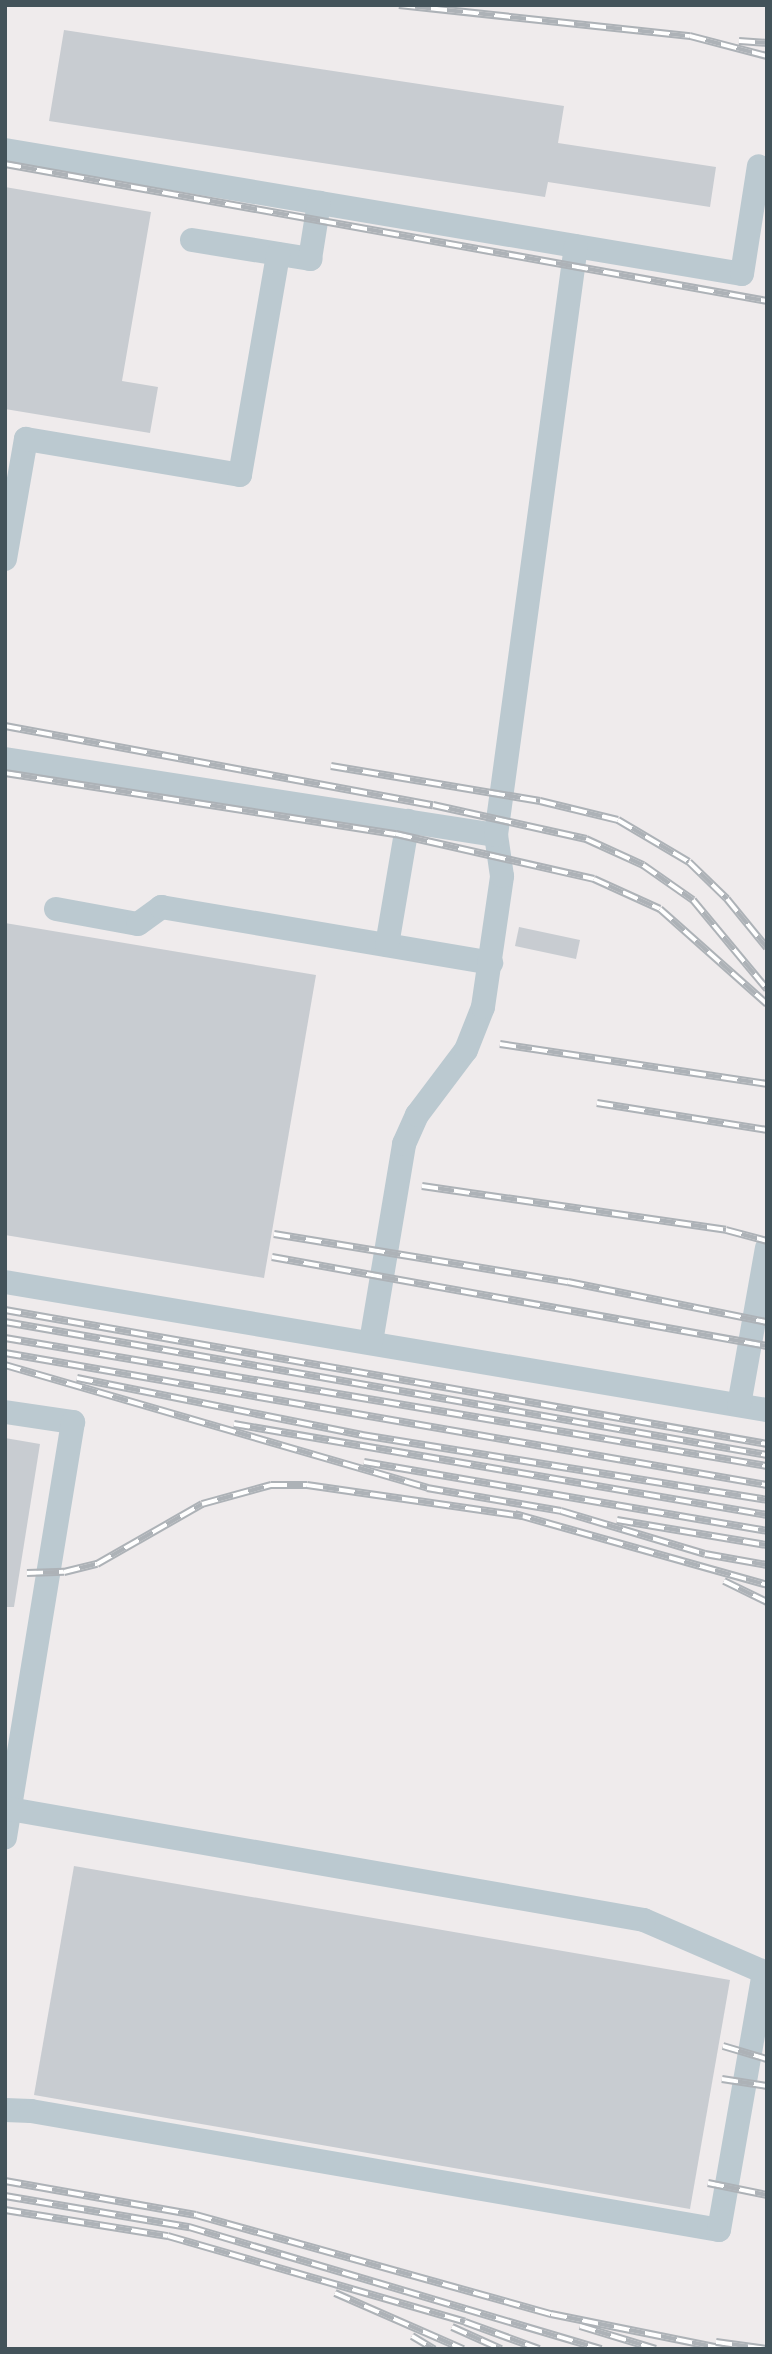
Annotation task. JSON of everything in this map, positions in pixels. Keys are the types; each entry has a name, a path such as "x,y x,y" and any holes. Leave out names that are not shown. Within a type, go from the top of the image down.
{"lane":[{"path":"5,150 742,274 759,166"},
{"path":"192,240 310,259 319,203"},
{"path":"371,1342 404,1144 416,1115 466,1050 483,1007 502,876 496,835 576,246"},
{"path":"5,559 26,439 240,475 278,254"},
{"path":"5,759 496,835"},
{"path":"387,945 408,821"},
{"path":"56,909 138,923 161,907 491,962"},
{"path":"739,1405 767,1248"},
{"path":"5,1282 767,1410"},
{"path":"5,1412 73,1422 5,1837"},
{"path":"5,2110 31,2111 719,2230 764,1972 644,1920 10,1810"}],"building":[{"path":"64,30 564,106 558,143 716,167 710,207 548,182 545,197 49,121"},
{"path":"5,187 151,212 122,381 158,387 150,433 5,409"},
{"path":"5,923 316,975 264,1278 5,1235"},
{"path":"519,927 580,940 576,959 515,946"},
{"path":"5,1438 40,1444 14,1607 5,1607"},
{"path":"74,1866 730,1980 690,2209 34,2095"}],"railway":[{"path":"399,5 690,36 767,56"},
{"path":"739,41 767,43"},
{"path":"5,164 767,301"},
{"path":"5,726 433,805 586,839 643,865 693,900 767,989"},
{"path":"331,766 540,801 618,820 689,862 727,899 767,948"},
{"path":"5,773 396,834 594,879 660,909 767,1004"},
{"path":"500,1044 767,1084"},
{"path":"597,1103 767,1130"},
{"path":"422,1186 726,1230 767,1241"},
{"path":"274,1234 568,1282 767,1322"},
{"path":"272,1257 767,1346"},
{"path":"5,1310 767,1444"},
{"path":"5,1322 767,1455"},
{"path":"5,1338 767,1466"},
{"path":"5,1353 767,1485"},
{"path":"5,1365 427,1488 561,1511 705,1554 767,1565"},
{"path":"77,1378 362,1435 767,1500"},
{"path":"234,1424 767,1515"},
{"path":"364,1462 767,1531"},
{"path":"27,1573 64,1572 97,1564 202,1504 271,1485 307,1485 523,1516"},
{"path":"515,1514 767,1585"},
{"path":"617,1520 767,1545"},
{"path":"724,1581 767,1602"},
{"path":"723,2046 767,2059"},
{"path":"722,2079 767,2086"},
{"path":"5,2181 196,2215 551,2314 724,2349"},
{"path":"708,2183 767,2195"},
{"path":"5,2196 189,2227 601,2349"},
{"path":"5,2210 168,2236 465,2322 539,2349"},
{"path":"335,2293 463,2349"},
{"path":"580,2326 656,2349"},
{"path":"452,2327 501,2349"},
{"path":"412,2336 434,2349"},
{"path":"716,2342 767,2349"}]}
